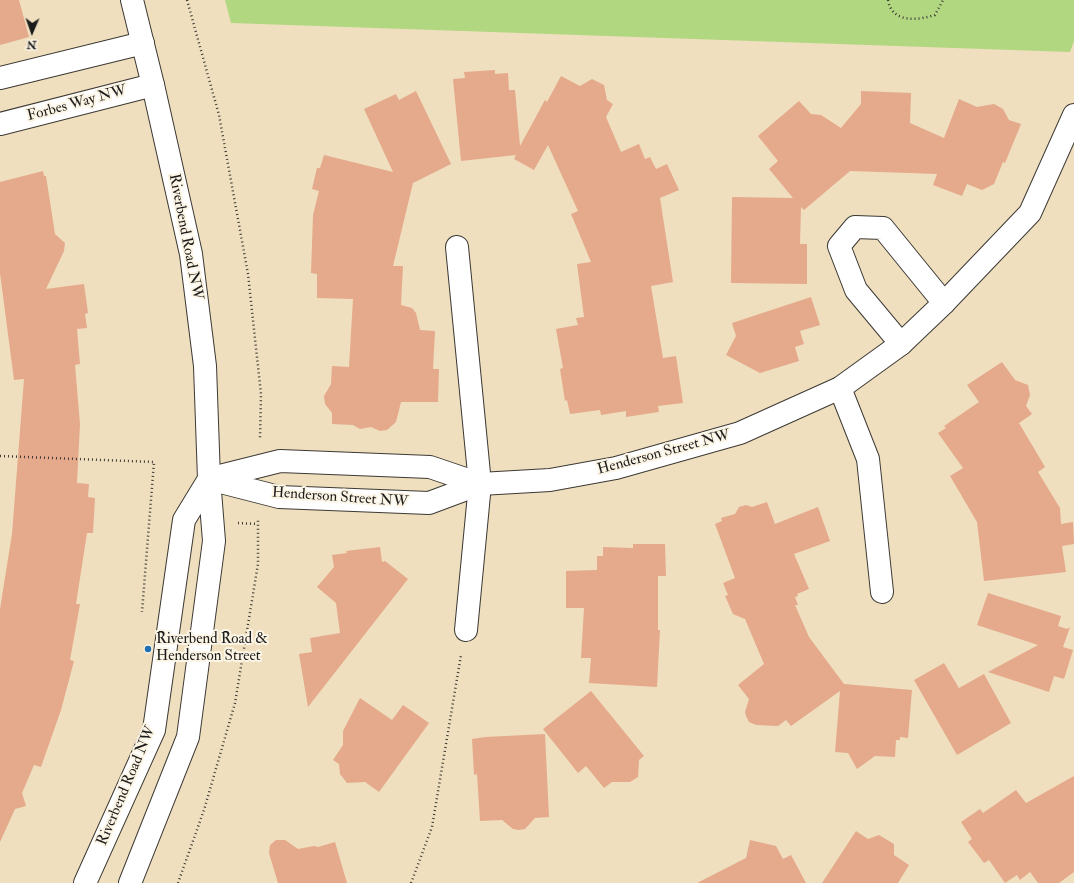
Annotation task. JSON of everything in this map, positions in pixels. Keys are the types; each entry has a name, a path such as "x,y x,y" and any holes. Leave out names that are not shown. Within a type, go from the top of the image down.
{"street":[{"name":"Riverbend Road NW","path":"130,883 188,737 214,541 209,478 205,366 191,254 153,85 132,0"},
{"path":"0,78 143,43"},
{"name":"Forbes Way NW","path":"0,124 153,85"},
{"name":"Henderson Street NW","path":"209,478 279,497 428,503 480,484 550,480 616,468 740,433 840,388 901,344 944,303 1030,213 1074,114"},
{"path":"901,344 856,290 839,246 856,227 883,228 944,303"},
{"path":"457,247 480,484 466,630"},
{"path":"840,388 868,459 882,592"},
{"name":"Henderson Street NW","path":"209,478 280,461 430,467 480,484"},
{"name":"Riverbend Road NW","path":"85,883 154,730 184,520 209,478"}],"path":[{"path":"888,0 888,4 896,14 908,20 935,15 944,0"},
{"path":"0,456 154,462 142,613"},
{"path":"411,883 432,827 466,630"}],"green space":[{"path":"225,0 1074,0 1074,41 1070,52 231,23"}],"building":[{"path":"0,0 19,0 29,37 0,45"},
{"path":"495,70 495,74 508,73 509,90 515,90 520,146 545,100 547,102 561,76 580,86 592,79 604,85 607,100 613,104 606,117 621,152 639,144 645,159 650,157 656,169 667,164 679,190 660,198 673,282 651,286 663,358 676,356 683,403 658,406 659,412 626,417 626,411 601,415 600,410 570,414 567,400 565,401 560,369 563,368 556,329 578,325 576,318 584,317 577,264 591,262 571,214 578,211 548,145 534,170 514,159 516,155 461,161 453,79 465,78 464,72"},
{"path":"416,91 451,164 413,183 393,266 403,266 401,305 412,308 416,313 420,330 435,331 433,369 439,369 438,402 401,402 396,422 387,430 380,431 371,427 360,429 353,425 332,424 332,413 325,404 324,396 331,384 332,366 349,367 353,299 317,298 317,274 311,273 313,215 319,191 312,189 317,168 320,168 324,155 393,172 364,109 396,94 399,100"},
{"path":"861,91 911,93 910,123 944,138 959,99 977,107 994,104 1003,109 1009,120 1021,124 1005,163 1003,162 994,184 982,190 967,184 962,196 933,185 937,174 850,171 804,210 801,207 800,244 807,244 807,284 731,283 732,197 793,198 769,169 778,161 758,136 799,101 811,114 821,115 841,128 861,104"},
{"path":"43,171 44,176 46,176 55,234 65,243 64,251 46,289 84,284 88,313 85,314 87,328 77,329 80,364 75,365 80,424 77,483 89,484 88,497 95,498 93,533 87,533 76,604 80,604 70,660 74,661 61,710 41,767 34,765 22,793 26,806 15,809 0,842 0,609 12,534 24,379 14,380 0,273 0,182"},
{"path":"811,297 820,325 800,331 804,344 795,347 799,361 760,373 726,355 736,336 732,323"},
{"path":"1002,362 1015,380 1028,385 1030,395 1026,406 1032,414 1019,423 1045,467 1038,472 1060,508 1061,524 1073,522 1074,544 1062,546 1066,572 984,581 977,522 950,476 963,468 938,433 946,428 944,426 979,402 967,385"},
{"path":"767,502 775,524 818,507 830,541 794,554 809,589 797,594 798,596 795,597 798,605 795,605 809,637 844,684 912,690 908,738 900,737 900,740 896,740 895,757 875,756 857,769 848,753 835,752 840,691 791,726 786,720 778,726 756,725 749,722 745,712 749,699 738,685 764,664 745,619 733,614 725,596 728,595 723,583 735,578 715,524 722,521 721,518 735,514 739,507 746,505 752,507"},
{"path":"633,544 665,544 666,576 658,576 658,630 660,630 657,687 589,683 591,658 581,658 584,608 566,608 566,571 597,570 597,556 603,556 603,547 633,548"},
{"path":"380,547 382,562 385,561 408,579 308,707 299,654 312,652 310,638 340,633 336,603 317,587 334,567 332,555 347,553 346,551"},
{"path":"988,593 1061,616 1058,626 1067,629 1070,627 1063,647 1073,650 1064,679 1054,676 1049,692 988,672 1038,645 977,625"},
{"path":"944,663 959,688 984,674 1011,723 957,755 914,680"},
{"path":"591,691 644,756 639,760 638,777 630,782 612,782 604,788 586,766 578,773 543,729"},
{"path":"360,698 392,720 403,705 429,723 379,792 365,782 347,783 340,774 339,764 333,760 343,745 343,731"},
{"path":"545,734 549,817 535,818 525,829 519,830 513,829 502,820 480,821 477,774 474,775 472,739"},
{"path":"1074,776 1074,872 1059,883 1038,883 1030,872 1020,880 1017,875 1005,883 989,860 984,863 968,842 972,839 961,822 980,809 983,813 1016,790 1026,803"},
{"path":"856,831 868,839 879,835 894,844 894,855 909,865 898,883 822,883"},
{"path":"276,840 285,840 298,849 314,846 318,847 335,842 347,883 278,883 269,853 270,845"},
{"path":"750,840 776,846 783,859 791,855 806,883 697,883 746,858"}],"place":[{"name":"Riverbend Road & Henderson Street","path":"148,649"}]}
